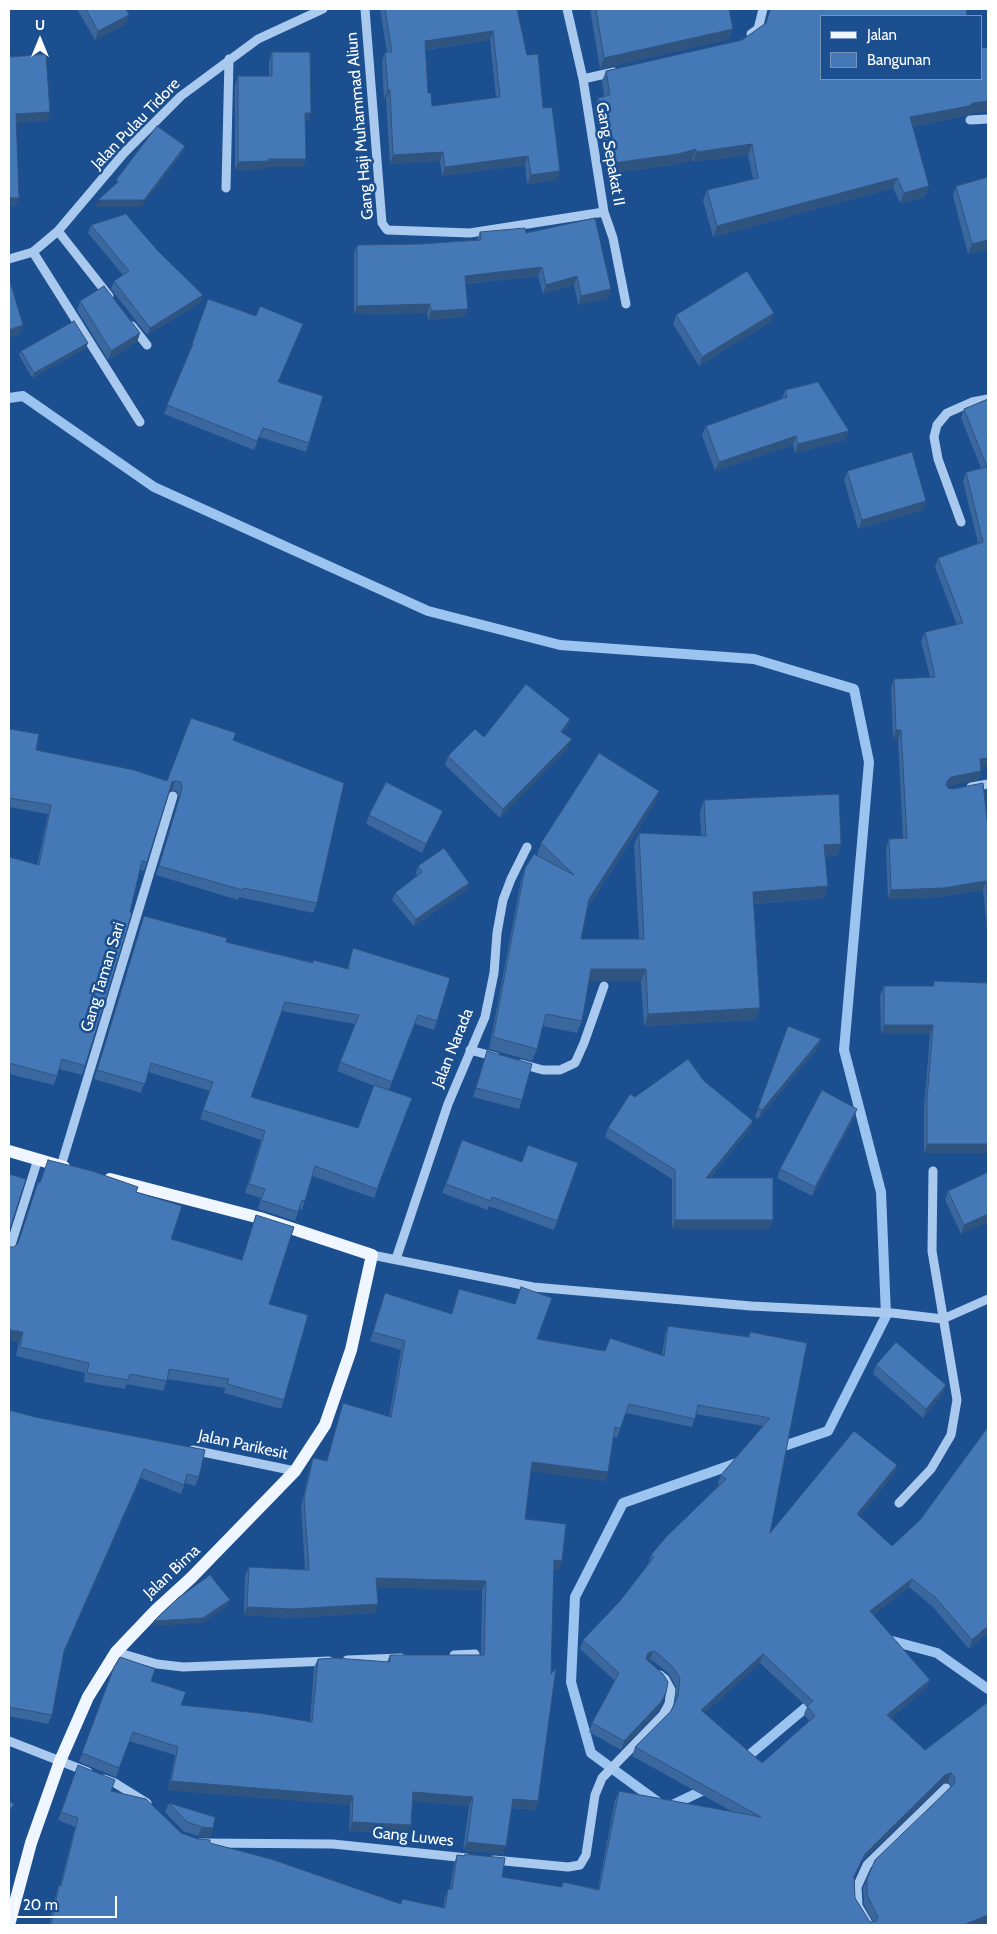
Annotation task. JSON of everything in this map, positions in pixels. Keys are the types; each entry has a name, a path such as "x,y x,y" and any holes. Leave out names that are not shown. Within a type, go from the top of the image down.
{"main road":[{"path":"9,1151 80,1171"},
{"path":"99,1176 260,1218 372,1255"},
{"name":"Jalan Bima","path":"9,1925 31,1843 60,1762 88,1698 116,1652 156,1610 192,1578 295,1471 325,1424 351,1350 372,1255"}],"street":[{"name":"Jalan Pulau Tidore","path":"9,259 33,252 58,231 124,153 181,96 258,39 323,9"},
{"name":"Gang Haji Muhammad Aliun","path":"364,9 382,223 387,230 470,233 604,212"},
{"name":"Gang Sepakat II","path":"567,9 582,80 604,212 613,238 626,304"},
{"path":"743,39 758,29 763,9"},
{"path":"226,188 230,59"},
{"path":"582,80 621,70"},
{"path":"970,120 988,119"},
{"path":"58,231 117,307"},
{"path":"33,252 140,422"},
{"path":"129,322 147,345"},
{"path":"961,522 938,459 934,437 937,425 947,413 972,402 988,399"},
{"path":"965,789 988,784"},
{"name":"Gang Taman Sari","path":"62,1166 173,796"},
{"name":"Jalan Narada","path":"396,1259 448,1104 485,1017 494,973 497,934 503,900 527,847"},
{"path":"470,1050 543,1070 560,1070 574,1063 584,1043 604,986"},
{"path":"9,1251 38,1160"},
{"path":"899,1503 931,1469 951,1435 957,1400 932,1251 933,1171"},
{"path":"372,1255 532,1288 751,1306 892,1313 944,1319 988,1299"},
{"name":"Jalan Parikesit","path":"180,1448 295,1471"},
{"path":"116,1652 157,1664 184,1668 407,1657"},
{"path":"446,1656 475,1654"},
{"name":"Gang Luwes","path":"188,1839 196,1842 223,1844 333,1844 568,1867 580,1865 586,1855 595,1796 602,1778 662,1715 669,1704 671,1690 665,1679 655,1670"},
{"path":"9,1741 115,1783 146,1802 152,1808"},
{"path":"869,1925 858,1906 857,1887 867,1864 946,1788"}],"building":[{"path":"86,9 126,9 129,15 98,31"},
{"path":"385,9 517,9 527,55 538,54 543,108 552,107 560,171 531,175 528,156 445,167 443,152 393,155 390,90 388,90 385,52 392,52","holes":["493,31 500,97 432,106 431,93 428,93 425,41"]},
{"path":"596,9 729,9 733,29 604,58"},
{"path":"966,9 967,15 820,15 820,80 982,80 982,48 988,47 988,101 910,117 929,186 904,193 897,178 717,226 707,190 758,178 752,144 696,152 696,149 678,154 614,163 598,98 610,95 606,71 742,40 766,23 770,10"},
{"path":"272,52 310,52 311,113 305,113 306,159 269,159 269,161 238,162 238,76 272,76"},
{"path":"46,54 50,112 16,114 19,198 9,198 9,57"},
{"path":"157,126 185,146 144,200 98,200 118,182 116,180"},
{"path":"988,177 988,240 972,244 956,186"},
{"path":"126,214 158,251 203,295 150,328 114,281 129,271 91,225"},
{"path":"595,218 611,289 581,296 577,276 546,285 542,267 465,276 468,309 431,311 430,304 357,306 357,245 420,244 481,240 480,232 525,228 526,233"},
{"path":"747,271 774,313 702,357 676,315"},
{"path":"9,278 23,325 9,330"},
{"path":"104,286 140,333 111,351 80,301"},
{"path":"208,299 256,316 260,306 303,324 278,382 323,396 309,443 263,428 257,441 167,405 193,344"},
{"path":"74,321 88,343 34,373 21,351"},
{"path":"818,382 849,431 798,444 796,436 719,462 706,426 787,397 785,390"},
{"path":"988,399 988,758 980,759 981,771 951,777 946,785 948,788 953,789 983,783 988,820 988,903 986,881 943,888 891,890 889,839 907,838 901,730 896,730 894,679 935,677 925,632 963,623 938,558 983,542 966,472 987,467 964,409"},
{"path":"912,452 926,501 862,520 847,471"},
{"path":"526,684 570,719 561,732 572,739 503,809 448,756 475,729 484,737"},
{"path":"191,718 236,733 233,740 344,783 317,903 243,888 242,890 159,866 182,789 181,782 172,782 147,862 142,861 130,912 132,913 85,1066 62,1059 57,1076 9,1063 9,857 39,865 51,805 9,798 9,729 39,734 36,750 134,770 167,781"},
{"path":"599,753 659,791 589,899 581,939 644,939 639,833 706,836 704,800 839,794 841,844 824,845 828,886 753,892 760,1008 648,1014 646,969 591,969 582,1021 546,1014 537,1049 493,1037 525,868 534,854 574,875 541,843"},
{"path":"386,782 443,811 426,844 369,815"},
{"path":"444,848 469,883 416,919 395,893 422,872 418,866"},
{"path":"144,916 227,938 226,942 313,963 313,960 348,969 353,948 450,978 437,1021 418,1015 392,1082 340,1062 359,1015 285,1002 251,1097 358,1128 374,1085 412,1098 377,1189 315,1166 305,1201 302,1200 298,1212 261,1200 265,1189 249,1184 265,1131 203,1110 213,1082 151,1063 145,1084 97,1070"},
{"path":"934,981 988,983 988,1144 927,1144 927,1099 933,1025 884,1025 884,986 934,986"},
{"path":"788,1026 821,1039 762,1110 758,1108"},
{"path":"487,1051 532,1064 522,1100 476,1088"},
{"path":"688,1059 704,1081 753,1121 706,1178 773,1178 773,1220 675,1220 675,1170 608,1128 630,1094 635,1097"},
{"path":"822,1090 857,1109 815,1187 780,1169"},
{"path":"462,1140 522,1162 528,1145 578,1163 557,1221 492,1197 491,1201 446,1184"},
{"path":"48,1160 92,1171 138,1187 136,1192 182,1206 171,1239 242,1260 256,1215 294,1227 269,1304 308,1315 284,1400 227,1384 229,1379 169,1369 167,1381 130,1374 128,1380 87,1373 89,1363 20,1347 23,1332 9,1330 9,1246 14,1247 18,1243 38,1182 40,1183"},
{"path":"988,1172 988,1214 964,1225 948,1191"},
{"path":"9,1174 26,1179 9,1232"},
{"path":"521,1287 552,1298 537,1339 605,1351 610,1338 664,1356 668,1326 749,1337 750,1332 807,1343 770,1533 854,1431 897,1465 857,1514 892,1546 920,1520 988,1427 988,1626 972,1640 935,1597 912,1579 870,1611 930,1680 887,1715 925,1750 988,1702 988,1915 963,1925 51,1925 59,1885 61,1886 78,1818 61,1812 78,1765 115,1780 111,1791 146,1799 181,1833 198,1839 210,1840 210,1843 271,1859 401,1904 402,1899 445,1908 448,1889 452,1889 457,1855 465,1856 465,1854 505,1858 502,1877 562,1887 563,1882 599,1890 619,1791 761,1817 635,1747 671,1711 678,1696 680,1678 672,1666 656,1652 648,1653 646,1659 663,1674 668,1682 666,1693 661,1702 624,1741 592,1723 619,1673 583,1640 620,1601 654,1557 651,1555 666,1537 726,1479 721,1475 770,1418 698,1405 695,1419 629,1404 620,1429 615,1427 608,1472 532,1462 525,1519 566,1524 562,1561 554,1560 551,1674 556,1668 538,1801 513,1799 506,1846 467,1842 473,1797 413,1792 411,1825 352,1822 353,1796 171,1781 178,1747 133,1732 119,1768 82,1753 114,1667 120,1657 155,1669 151,1681 186,1692 181,1705 259,1713 312,1722 318,1659 335,1658 390,1662 390,1655 484,1655 486,1581 376,1578 378,1604 293,1609 247,1607 249,1567 309,1570 304,1498 313,1458 327,1461 343,1403 391,1417 405,1341 373,1332 385,1293 452,1314 459,1289 515,1304","holes":["763,1654 813,1701 807,1706 815,1716 762,1763 701,1710","951,1773 955,1778 954,1784 875,1860 867,1879 867,1895 878,1917 876,1921 870,1922 855,1898 854,1876 865,1854 945,1775"]},
{"path":"896,1342 946,1385 926,1409 876,1365"},
{"path":"9,1410 35,1417 205,1450 199,1477 187,1474 184,1485 144,1469 64,1651 52,1715 9,1707"},
{"path":"210,1575 230,1600 203,1618 154,1621 178,1598"},
{"path":"9,1801 14,1804 9,1812"},
{"path":"169,1803 215,1817 213,1828 187,1822"}],"waterway":[{"path":"9,398 23,396 154,487 428,611 560,645 754,659 854,689 869,762 844,1050 881,1192 886,1316 828,1431 775,1449"},
{"path":"710,1787 666,1808 591,1753 571,1682 575,1597 623,1503 740,1462"},
{"path":"885,1646 892,1641 937,1653 988,1689"},
{"path":"741,1762 816,1699"}]}
